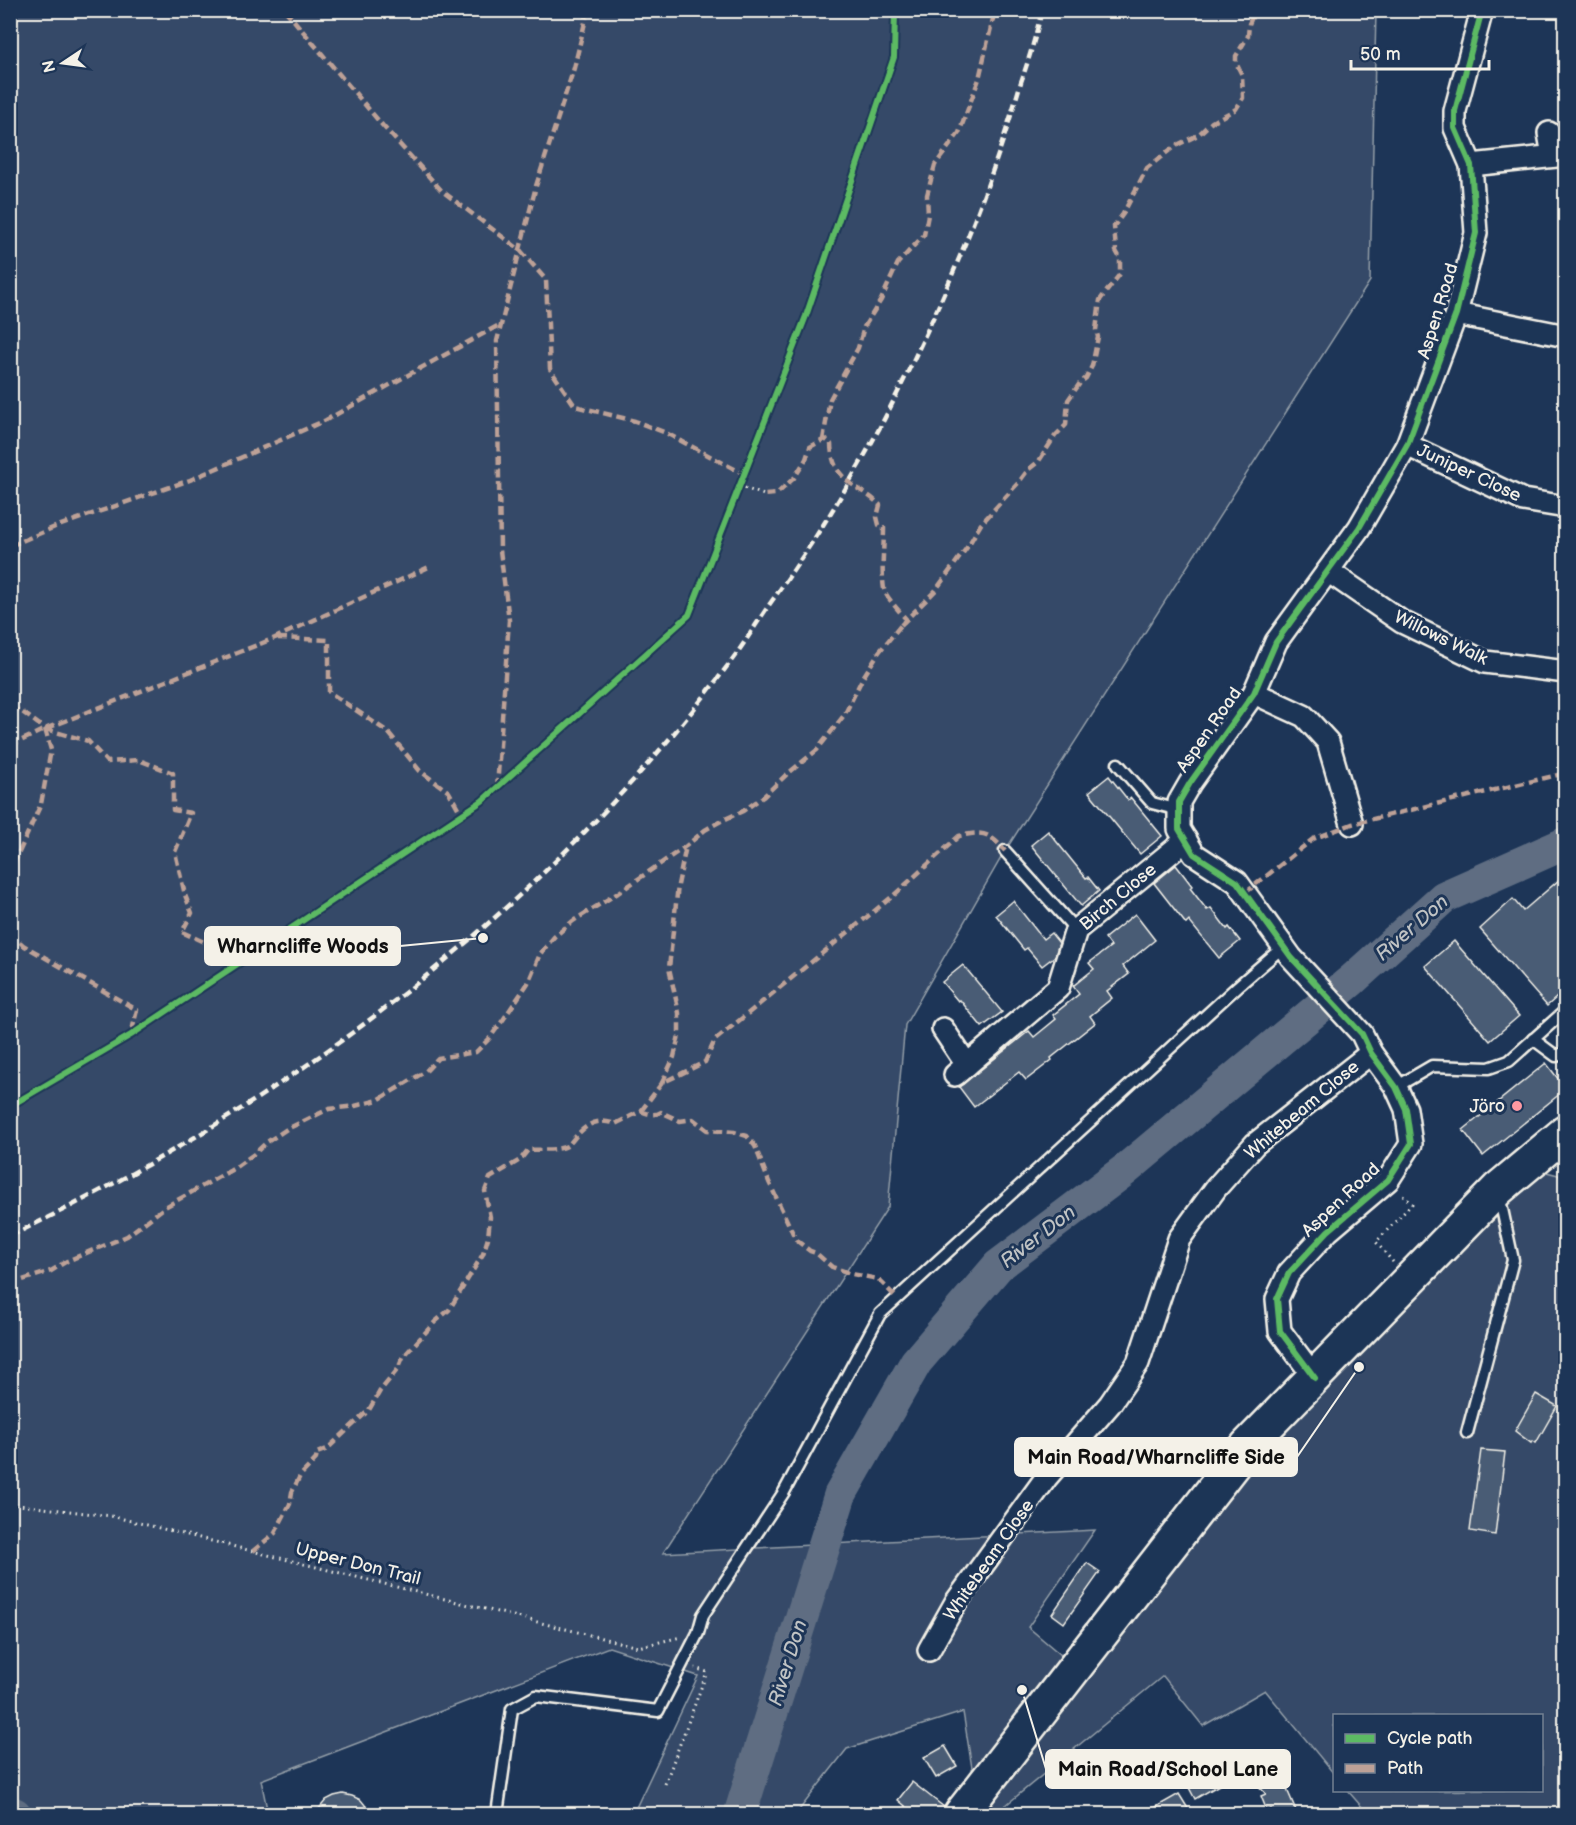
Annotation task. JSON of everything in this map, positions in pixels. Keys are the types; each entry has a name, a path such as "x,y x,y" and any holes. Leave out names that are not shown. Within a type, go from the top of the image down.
{"main road":[{"path":"961,1815 1248,1445 1498,1189 1566,1132"}],"street":[{"name":"Aspen Road","path":"1315,1378 1281,1331 1277,1299 1289,1274 1328,1231 1388,1180 1411,1144 1406,1109 1396,1087 1366,1043 1287,952 1237,882 1194,854 1179,829 1179,802 1254,693 1276,642 1359,528 1407,445 1456,314 1476,233 1471,165 1455,128 1455,111 1482,10"},
{"path":"1471,165 1559,156 1549,133"},
{"path":"1456,314 1566,336"},
{"name":"Juniper Close","path":"1407,445 1524,500 1566,507"},
{"name":"Willows Walk","path":"1328,571 1402,622 1485,662 1566,672"},
{"path":"1254,693 1304,716 1328,742 1352,824"},
{"name":"Birch Close","path":"943,1029 961,1070 1058,988 1076,930 1186,840"},
{"name":"Whitebeam Close","path":"929,1650 956,1602 1046,1478 1110,1404 1138,1363 1179,1239 1216,1188 1255,1144 1366,1043"}],"lane":[{"path":"1118,764 1152,803 1179,810"},
{"path":"1005,851 1076,930"},
{"path":"498,1815 512,1709 536,1696 658,1711 698,1633 703,1615 784,1492 880,1314 1238,986 1287,952"},
{"path":"1396,1087 1432,1066 1489,1068 1509,1061 1566,1010"},
{"path":"1533,1039 1556,1056 1566,1052"},
{"path":"1467,1433 1513,1260 1498,1189"}],"path":[{"path":"739,486 764,495"},
{"path":"1409,1280 1376,1242 1412,1204"},
{"path":"665,1784 707,1672 682,1663"}],"shaded area":[{"path":"11,11 1376,11 1370,281 1005,851 905,1025 888,1207 663,1553 1095,1530 1028,1627 1067,1660 973,1774 963,1712 847,1749 796,1814 633,1814 698,1676 609,1647 261,1780 268,1814 11,1814"},
{"path":"1531,1168 1558,1175 1566,1182 1565,1814 1368,1814 1349,1792 1543,1792 1543,1714 1333,1714 1333,1773 1265,1690 1203,1726 1163,1676 995,1814 974,1814 1260,1451"}],"building":[{"path":"1109,776 1128,800 1131,798 1162,836 1140,854 1089,792"},
{"path":"1048,831 1099,891 1081,906 1031,845"},
{"path":"1176,865 1207,910 1211,908 1227,929 1229,927 1240,941 1219,958 1189,921 1186,924 1154,883"},
{"path":"1566,874 1566,989 1547,1006 1480,929 1513,899 1523,911"},
{"path":"1013,901 1043,939 1051,933 1059,943 1055,956 1042,966 1027,948 1024,950 996,915"},
{"path":"1135,914 1155,940 1123,966 1129,974 1107,991 1112,998 1090,1016 1095,1023 1026,1080 1019,1072 974,1107 959,1087 1029,1031 1034,1037 1056,1019 1053,1015 1079,994 1073,986 1094,969 1089,963 1111,946 1105,938"},
{"path":"1454,941 1519,1016 1490,1041 1425,966"},
{"path":"963,965 1002,1012 982,1027 942,982"},
{"path":"1546,1063 1566,1089 1483,1156 1463,1130"},
{"path":"1536,1394 1557,1406 1536,1443 1532,1441 1531,1443 1515,1431"},
{"path":"1481,1450 1505,1452 1495,1535 1470,1531"},
{"path":"1087,1563 1100,1572 1064,1623 1052,1614"},
{"path":"945,1746 957,1766 936,1778 924,1758"},
{"path":"1262,1751 1279,1771 1298,1815 1274,1815 1271,1809 1267,1811 1261,1796 1266,1794 1243,1769"},
{"path":"1215,1763 1226,1781 1195,1799 1185,1780"},
{"path":"912,1782 944,1807 943,1815 916,1815 898,1800"},
{"path":"343,1794 361,1800 373,1815 314,1815 326,1800"},
{"path":"1179,1794 1192,1815 1142,1815"}],"waterway":[{"name":"River Don","path":"740,1814 840,1495 916,1362 998,1266 1125,1170 1352,980 1444,897 1566,843"},
{"name":"River Don","path":"10,1812 15,1814"}],"railway":[{"path":"10,1236 114,1183 216,1124 315,1060 410,989 500,913 585,832 664,745 737,653 816,536 884,420 941,301 979,208 1001,146 1042,10"}],"marked path":[{"path":"285,10 383,126 442,191 520,250 546,280 550,369 575,406 635,421 666,433 744,474"},
{"path":"497,788 509,620 500,550 497,341 536,186 574,68 588,10"},
{"path":"823,440 830,399 858,348 864,327 881,300 898,263 924,235 928,215 927,195 935,165 959,133 979,79 995,10"},
{"path":"901,625 935,591 981,524 1028,470 1039,461 1055,436 1066,425 1068,400 1086,378 1092,366 1098,337 1096,330 1100,300 1120,274 1120,258 1116,251 1114,226 1123,214 1147,168 1175,146 1198,135 1212,122 1236,109 1243,98 1242,75 1236,63 1236,56 1248,36 1249,24 1255,10"},
{"path":"10,546 55,527 190,480 326,420 501,324"},
{"path":"10,1284 51,1271 67,1261 127,1236 165,1207 233,1169 287,1129 329,1109 378,1100 426,1071 438,1058 476,1052 503,1020 528,983 540,954 554,937 573,921 618,893 686,846 705,830 743,811 763,797 817,750 845,714 862,679 879,652 906,619 884,589 884,528 879,525 877,517 880,505 842,476 834,463 831,444 825,439 810,447 795,477 776,494 764,495"},
{"path":"10,746 45,729 275,638 431,566"},
{"path":"278,638 329,640 329,692 388,732 420,771 449,792 462,815"},
{"path":"10,709 21,711 45,729 51,750 41,804 10,872"},
{"path":"45,729 88,741 107,762 139,760 173,773 173,810 191,813 175,852 185,895 192,913 182,932 206,943 225,937 246,959"},
{"path":"1245,893 1313,839 1352,824 1566,773"},
{"path":"641,1111 662,1083 705,1062 715,1040 893,896 959,836 985,834 1005,851"},
{"path":"662,1083 674,1057 679,1035 679,1013 669,968 678,885 686,846"},
{"path":"10,933 23,945 137,1010 131,1035"},
{"path":"253,1551 275,1533 290,1504 292,1492 300,1476 316,1459 317,1453 327,1449 369,1410 380,1391 398,1369 403,1357 449,1310 483,1254 488,1238 490,1217 485,1191 490,1178 520,1160 528,1150 567,1146 581,1131 594,1123 615,1124 641,1111 651,1114 661,1112 680,1121 693,1119 707,1130 734,1132 747,1136 755,1146 796,1240 832,1267 878,1279 897,1298"}],"cycle path":[{"path":"10,1106 131,1035 482,801 689,615 806,316 894,57 895,10"},
{"path":"1315,1378 1280,1331 1277,1299 1289,1273 1328,1231 1388,1180 1411,1144 1406,1109 1396,1087 1371,1053 1362,1034 1291,957 1237,882 1194,854 1179,829 1179,802 1254,693 1276,642 1359,528 1407,445 1456,314 1476,233 1471,165 1455,128 1455,111 1482,10"}],"place":[{"name":"Wharncliffe Woods","path":"483,938"},
{"name":"Jöro","path":"1517,1106"},
{"name":"Main Road/Wharncliffe Side","path":"1359,1367"},
{"name":"Main Road/School Lane","path":"1022,1690"}]}
